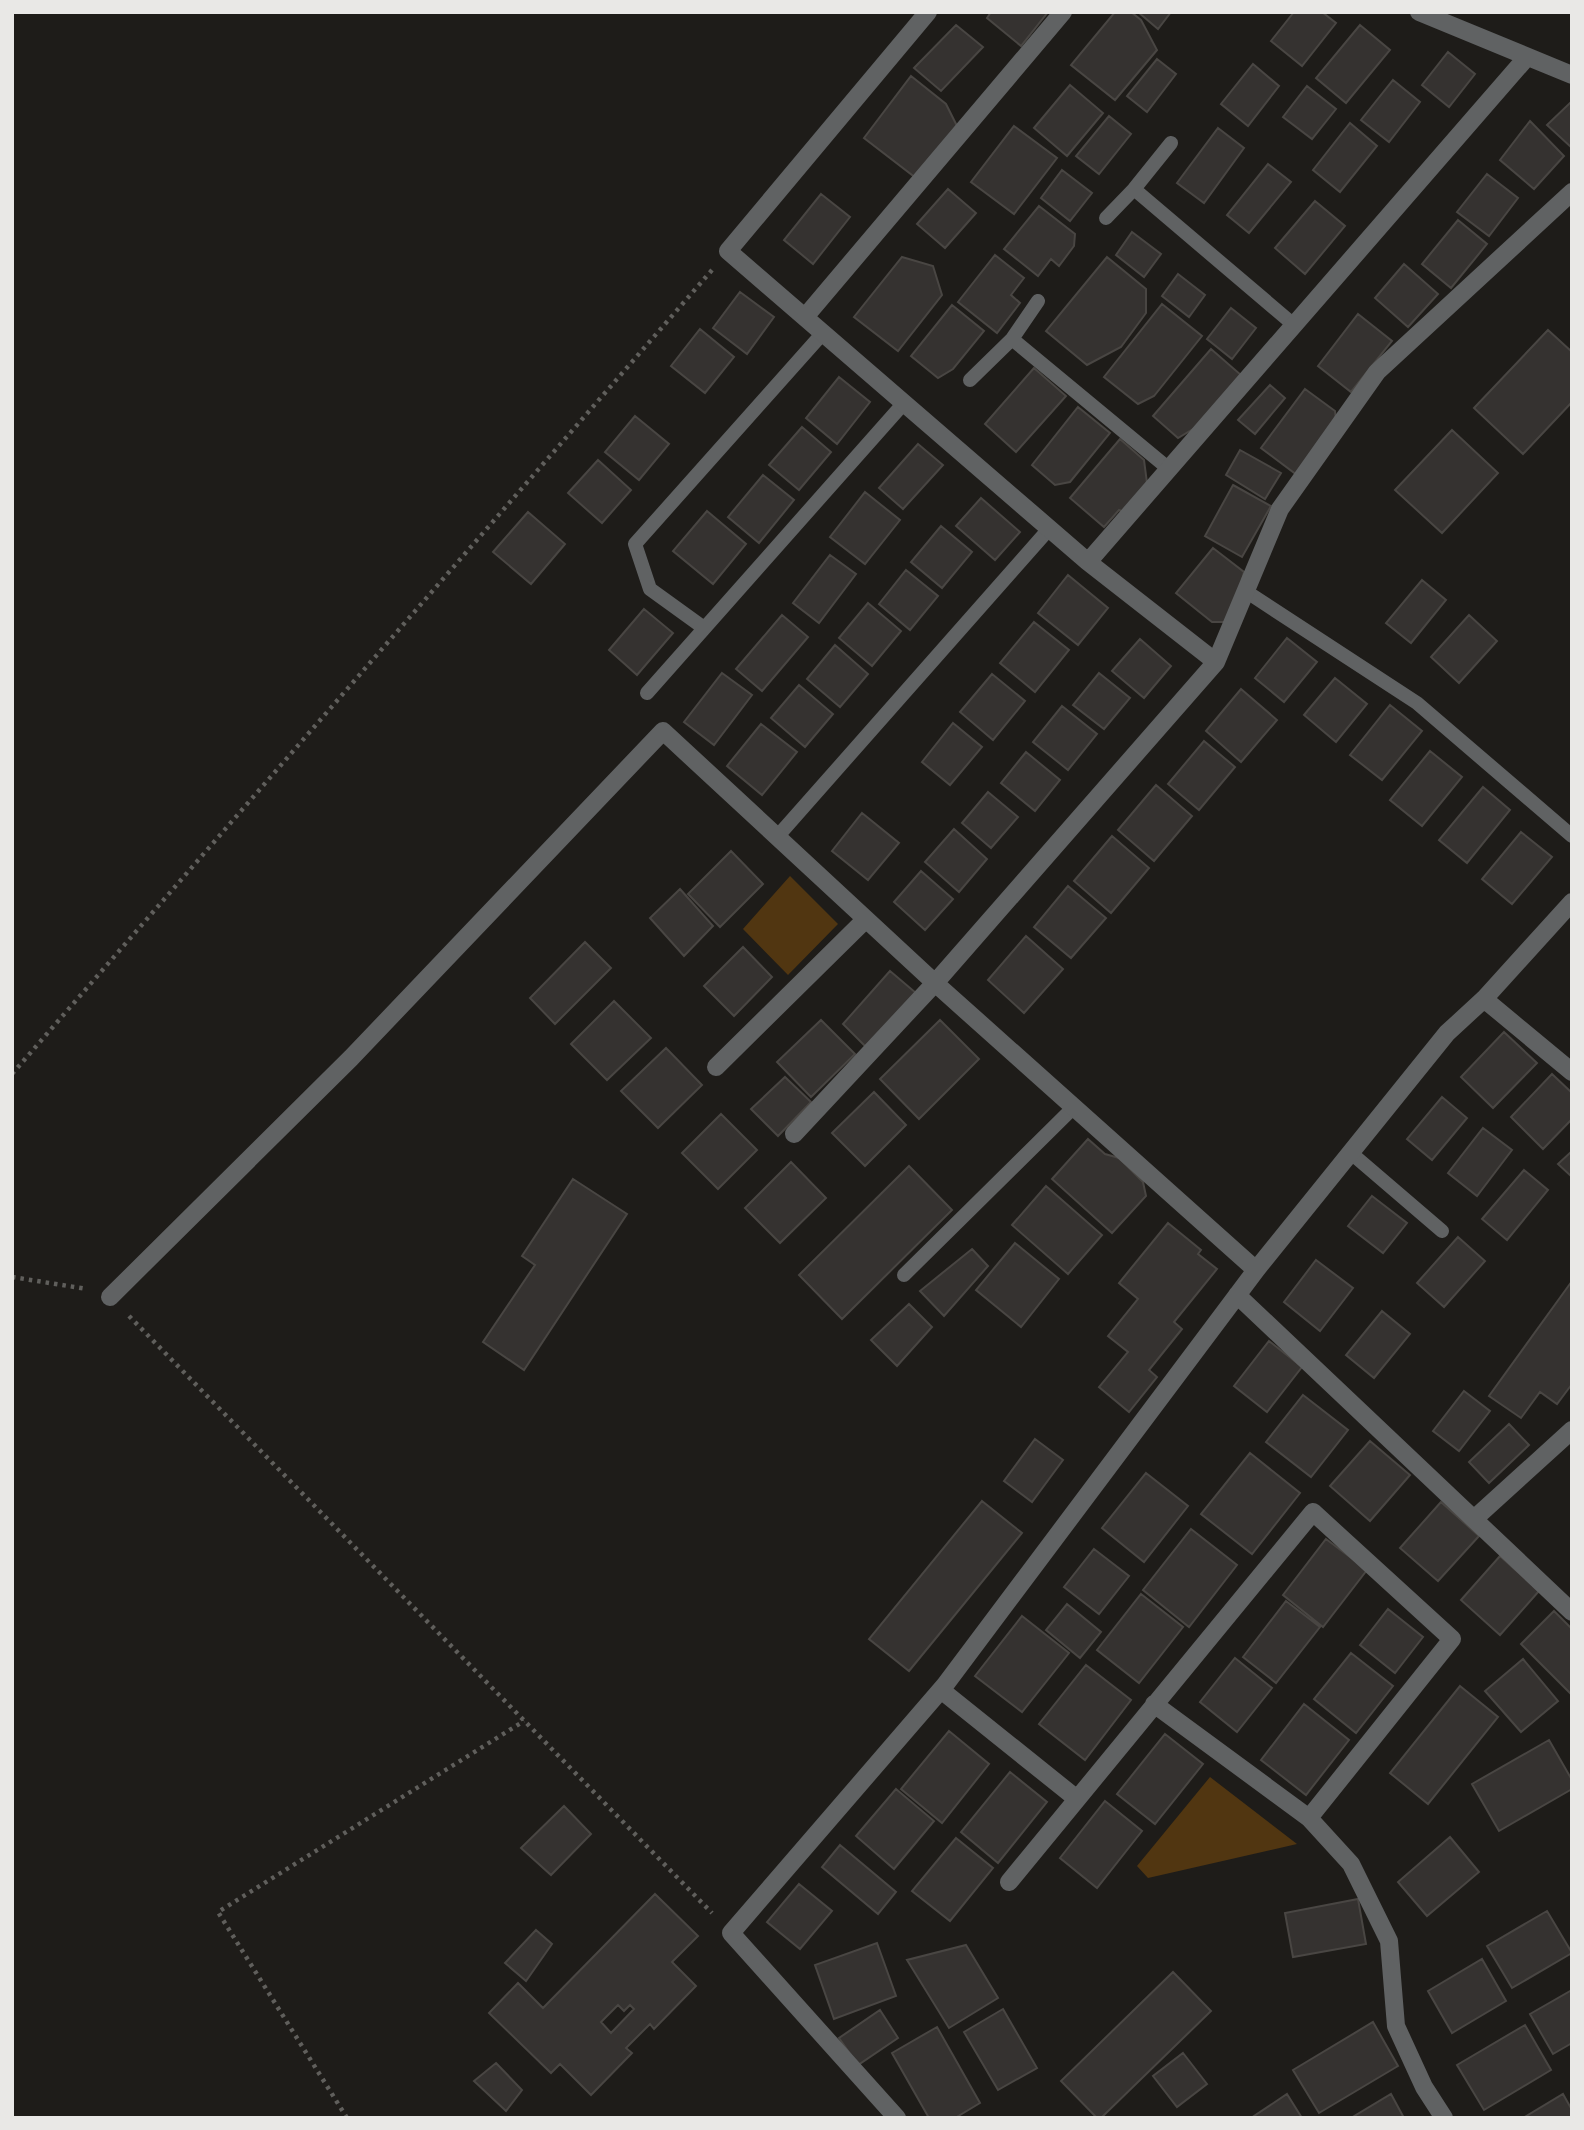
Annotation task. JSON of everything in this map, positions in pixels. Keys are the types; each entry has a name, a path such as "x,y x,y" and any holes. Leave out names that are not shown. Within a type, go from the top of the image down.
{"street":[{"path":"928,12 728,251 1088,562 1216,662"},
{"path":"805,317 1063,12"},
{"path":"1419,12 1572,75"},
{"path":"1088,562 1527,57"},
{"path":"794,1133 936,983 1216,662 1280,509 1377,372 1572,192"},
{"path":"110,1297 351,1058 663,731 936,983 1256,1270"},
{"path":"897,2118 731,1933 941,1690 1256,1270 1447,1033 1484,999 1572,902"},
{"path":"716,1067 866,919"},
{"path":"1484,999 1572,1072"},
{"path":"1237,1295 1572,1612"},
{"path":"1474,1519 1572,1430"},
{"path":"1009,1882 1312,1512 1452,1639 1309,1818"},
{"path":"941,1690 1077,1799"},
{"path":"1154,1704 1309,1818 1351,1864 1388,1941 1396,2026 1424,2087 1444,2118"}],"lane":[{"path":"1106,218 1135,189 1171,143"},
{"path":"1135,189 1294,325"},
{"path":"970,380 1012,339 1038,301"},
{"path":"704,628 650,589 635,544 823,333"},
{"path":"1012,339 1169,469"},
{"path":"647,693 904,403"},
{"path":"777,837 1049,529"},
{"path":"1247,592 1417,703 1572,836"},
{"path":"904,1275 1074,1107"},
{"path":"1351,1153 1443,1231"}],"path":[{"path":"12,1074 728,251"},
{"path":"12,1277 92,1289 110,1297 731,1933"},
{"path":"347,2118 218,1912 524,1721"}],"shaded area":[{"path":"790,876 838,924 788,975 743,929"},
{"path":"1210,1777 1297,1844 1148,1878 1137,1866"}],"building":[{"path":"991,12 1048,12 1021,46 987,18"},
{"path":"1115,12 1131,12 1141,20 1157,50 1115,100 1071,65"},
{"path":"1138,12 1171,12 1158,29"},
{"path":"1294,12 1322,12 1336,23 1302,66 1271,41"},
{"path":"956,25 983,47 941,91 914,68"},
{"path":"1360,25 1390,50 1346,103 1316,78"},
{"path":"1448,52 1475,74 1449,107 1422,85"},
{"path":"1157,59 1176,74 1147,112 1127,96"},
{"path":"1253,64 1279,86 1248,126 1221,104"},
{"path":"911,76 946,104 957,126 916,178 864,138"},
{"path":"1393,80 1420,102 1389,142 1361,120"},
{"path":"1070,85 1103,113 1067,156 1034,128"},
{"path":"1307,86 1336,109 1312,139 1283,117"},
{"path":"1572,101 1572,148 1547,125"},
{"path":"1109,116 1131,134 1099,174 1076,156"},
{"path":"1530,121 1564,156 1534,189 1500,160"},
{"path":"1350,123 1377,146 1340,192 1313,170"},
{"path":"1014,126 1057,158 1014,214 971,182"},
{"path":"1218,128 1244,148 1204,203 1177,183"},
{"path":"1268,164 1291,182 1249,233 1227,215"},
{"path":"1062,170 1092,193 1070,221 1041,198"},
{"path":"1487,174 1518,198 1489,236 1457,212"},
{"path":"948,189 976,213 945,248 917,224"},
{"path":"821,194 850,217 813,264 784,240"},
{"path":"1315,201 1345,226 1305,274 1275,248"},
{"path":"1039,206 1075,234 1074,246 1059,266 1051,259 1038,276 1004,249"},
{"path":"1458,220 1487,244 1451,288 1422,264"},
{"path":"1132,232 1161,254 1144,277 1116,255"},
{"path":"995,255 1024,278 1011,295 1020,303 997,333 958,302"},
{"path":"902,257 933,266 942,295 898,351 854,317"},
{"path":"1107,257 1146,289 1146,313 1121,347 1087,365 1046,331"},
{"path":"1404,264 1438,294 1408,327 1375,298"},
{"path":"1178,274 1205,295 1189,317 1162,296"},
{"path":"740,292 774,317 747,354 713,328"},
{"path":"1162,304 1202,336 1154,396 1138,404 1104,377"},
{"path":"952,305 984,331 953,369 938,378 911,356"},
{"path":"1231,308 1256,328 1232,359 1207,339"},
{"path":"1358,314 1392,341 1351,392 1318,366"},
{"path":"700,329 734,357 705,393 671,366"},
{"path":"1548,330 1572,352 1572,402 1523,454 1474,408"},
{"path":"1211,349 1241,375 1198,426 1178,438 1153,416"},
{"path":"1034,368 1066,396 1016,452 985,424"},
{"path":"839,377 870,402 837,444 806,418"},
{"path":"1270,385 1285,398 1255,434 1238,420"},
{"path":"1305,389 1335,411 1336,421 1297,475 1261,448"},
{"path":"1078,407 1110,433 1070,482 1055,485 1032,465"},
{"path":"635,416 669,444 639,480 605,452"},
{"path":"802,427 831,452 799,490 769,465"},
{"path":"1452,430 1498,473 1442,533 1395,490"},
{"path":"1120,439 1144,460 1147,483 1124,512 1119,510 1104,527 1070,498"},
{"path":"918,444 943,465 903,509 879,488"},
{"path":"1240,450 1281,473 1265,499 1226,475"},
{"path":"598,460 631,490 602,523 568,493"},
{"path":"763,475 794,500 759,543 728,517"},
{"path":"1233,485 1271,506 1242,557 1205,536"},
{"path":"865,492 900,520 865,564 830,537"},
{"path":"981,498 1020,532 995,560 956,526"},
{"path":"707,511 746,544 713,584 673,551"},
{"path":"528,512 565,544 531,584 493,552"},
{"path":"941,526 972,552 942,588 911,562"},
{"path":"1213,548 1244,572 1235,609 1225,622 1212,622 1176,593"},
{"path":"830,555 856,574 819,623 793,603"},
{"path":"906,570 938,596 910,630 879,604"},
{"path":"1068,575 1108,608 1078,645 1038,613"},
{"path":"1422,580 1446,600 1411,643 1386,623"},
{"path":"868,603 901,631 872,666 839,638"},
{"path":"644,609 673,633 637,675 609,650"},
{"path":"782,615 808,637 762,691 736,669"},
{"path":"1469,615 1497,641 1459,683 1431,657"},
{"path":"1034,622 1069,650 1035,692 1000,663"},
{"path":"1287,638 1317,662 1284,702 1255,678"},
{"path":"1140,639 1171,666 1144,698 1112,671"},
{"path":"835,645 868,674 840,707 807,679"},
{"path":"722,673 752,695 714,745 684,722"},
{"path":"1099,673 1130,698 1104,729 1073,705"},
{"path":"992,674 1025,701 993,740 960,712"},
{"path":"1335,678 1367,704 1336,742 1304,715"},
{"path":"799,685 833,714 805,747 771,718"},
{"path":"1241,689 1277,720 1241,762 1206,731"},
{"path":"1390,705 1422,731 1382,780 1350,755"},
{"path":"1062,706 1097,734 1068,770 1033,742"},
{"path":"953,723 982,747 950,785 922,762"},
{"path":"761,724 797,752 762,795 727,766"},
{"path":"1204,741 1235,767 1199,810 1168,784"},
{"path":"1430,751 1462,777 1422,826 1390,800"},
{"path":"1026,752 1060,780 1035,811 1001,783"},
{"path":"1156,785 1192,816 1154,861 1118,830"},
{"path":"1483,787 1510,810 1467,863 1439,840"},
{"path":"988,792 1018,817 991,848 962,823"},
{"path":"862,813 899,843 868,880 832,851"},
{"path":"954,829 987,859 959,892 925,862"},
{"path":"1521,832 1552,857 1512,904 1482,879"},
{"path":"1112,836 1149,868 1111,913 1074,881"},
{"path":"731,851 763,884 720,927 688,894"},
{"path":"921,871 953,899 925,930 894,902"},
{"path":"1068,886 1106,918 1071,958 1034,927"},
{"path":"680,889 713,926 684,956 650,918"},
{"path":"1026,936 1063,969 1024,1013 988,980"},
{"path":"585,942 611,968 555,1024 530,998"},
{"path":"743,947 772,977 734,1016 704,986"},
{"path":"890,971 916,993 867,1048 843,1024"},
{"path":"614,1001 651,1038 607,1080 571,1044"},
{"path":"821,1020 855,1054 811,1097 777,1062"},
{"path":"940,1020 979,1059 919,1119 880,1079"},
{"path":"1504,1032 1537,1063 1493,1108 1461,1077"},
{"path":"666,1048 702,1085 658,1128 621,1091"},
{"path":"1552,1074 1572,1093 1572,1119 1543,1149 1511,1117"},
{"path":"785,1077 811,1102 778,1136 751,1109"},
{"path":"874,1092 906,1125 865,1166 832,1133"},
{"path":"1442,1097 1467,1118 1432,1160 1407,1139"},
{"path":"721,1114 757,1150 718,1189 682,1153"},
{"path":"1483,1128 1512,1150 1477,1196 1448,1173"},
{"path":"1088,1139 1105,1154 1119,1158 1143,1182 1146,1196 1112,1233 1052,1179"},
{"path":"1572,1151 1572,1177 1558,1164"},
{"path":"791,1162 826,1198 780,1243 745,1208"},
{"path":"909,1166 952,1210 842,1319 799,1275"},
{"path":"1524,1170 1548,1190 1507,1240 1482,1219"},
{"path":"573,1179 627,1214 524,1370 483,1342 535,1265 522,1256"},
{"path":"1046,1186 1102,1235 1068,1274 1012,1225"},
{"path":"1372,1196 1407,1223 1383,1253 1348,1226"},
{"path":"1168,1223 1201,1250 1198,1254 1217,1269 1174,1322 1182,1329 1149,1370 1157,1377 1129,1412 1099,1387 1128,1352 1108,1336 1138,1299 1119,1283"},
{"path":"1458,1237 1485,1261 1444,1307 1417,1283"},
{"path":"1015,1243 1059,1279 1021,1327 976,1290"},
{"path":"972,1249 988,1266 944,1316 920,1291"},
{"path":"1316,1260 1353,1288 1320,1331 1284,1302"},
{"path":"1572,1281 1572,1384 1557,1404 1540,1392 1521,1418 1489,1396"},
{"path":"909,1304 932,1327 897,1366 871,1340"},
{"path":"1382,1311 1410,1334 1374,1378 1346,1355"},
{"path":"1269,1341 1302,1367 1267,1412 1234,1386"},
{"path":"1464,1391 1490,1411 1459,1451 1433,1431"},
{"path":"1303,1395 1348,1430 1311,1477 1266,1442"},
{"path":"1509,1424 1529,1445 1489,1483 1469,1462"},
{"path":"1035,1439 1063,1460 1032,1502 1004,1481"},
{"path":"1370,1441 1410,1475 1370,1521 1330,1486"},
{"path":"1250,1453 1300,1493 1252,1554 1201,1514"},
{"path":"1146,1473 1188,1506 1144,1562 1102,1528"},
{"path":"982,1501 1022,1533 909,1671 869,1639"},
{"path":"1441,1502 1479,1536 1438,1581 1400,1548"},
{"path":"1191,1529 1237,1565 1189,1627 1143,1590"},
{"path":"1326,1539 1367,1570 1323,1627 1283,1595"},
{"path":"1094,1549 1129,1576 1099,1614 1064,1587"},
{"path":"1500,1556 1539,1591 1500,1635 1461,1600"},
{"path":"1141,1594 1183,1627 1139,1683 1097,1650"},
{"path":"1286,1601 1320,1627 1276,1683 1243,1657"},
{"path":"1067,1604 1101,1632 1080,1658 1046,1630"},
{"path":"1388,1609 1423,1637 1395,1673 1360,1645"},
{"path":"1554,1611 1572,1629 1571,1694 1521,1644"},
{"path":"1022,1616 1069,1653 1022,1712 975,1676"},
{"path":"1351,1653 1393,1686 1356,1733 1314,1699"},
{"path":"1235,1658 1272,1688 1237,1732 1200,1702"},
{"path":"1523,1659 1558,1701 1521,1732 1485,1691"},
{"path":"1086,1665 1131,1700 1085,1760 1039,1724"},
{"path":"1460,1686 1498,1717 1428,1804 1390,1773"},
{"path":"1304,1704 1349,1740 1306,1795 1261,1760"},
{"path":"949,1731 989,1764 942,1823 901,1789"},
{"path":"1165,1734 1203,1764 1155,1824 1117,1794"},
{"path":"1549,1740 1572,1780 1572,1789 1499,1831 1472,1784"},
{"path":"1010,1772 1047,1802 998,1863 961,1832"},
{"path":"896,1789 934,1821 894,1869 856,1836"},
{"path":"1105,1801 1142,1831 1097,1888 1060,1858"},
{"path":"564,1806 591,1834 551,1875 521,1848"},
{"path":"1450,1837 1479,1872 1427,1916 1398,1882"},
{"path":"956,1838 993,1868 950,1921 912,1891"},
{"path":"840,1845 896,1892 878,1914 822,1867"},
{"path":"799,1884 832,1911 800,1949 767,1922"},
{"path":"655,1894 698,1936 672,1962 696,1986 654,2029 650,2024 626,2048 632,2053 591,2095 560,2064 551,2073 489,2013 518,1983 543,2008","holes":["618,2005 624,2011 630,2005 634,2009 611,2033 601,2022"]},
{"path":"1358,1899 1366,1944 1293,1957 1285,1913"},
{"path":"1547,1911 1572,1953 1512,1988 1487,1946"},
{"path":"536,1930 552,1944 526,1981 505,1963"},
{"path":"877,1943 896,1996 834,2019 815,1965"},
{"path":"966,1945 998,1998 949,2028 907,1960"},
{"path":"1482,1959 1506,2001 1452,2033 1428,1991"},
{"path":"1173,1972 1211,2011 1101,2118 1097,2118 1061,2081"},
{"path":"1572,1990 1572,2043 1553,2054 1530,2014"},
{"path":"1003,2009 1037,2068 998,2090 964,2032"},
{"path":"880,2010 898,2038 858,2065 839,2038"},
{"path":"1373,2022 1398,2066 1319,2113 1293,2070"},
{"path":"1525,2025 1551,2070 1484,2110 1457,2065"},
{"path":"937,2027 980,2103 955,2118 929,2118 892,2053"},
{"path":"1183,2053 1207,2084 1177,2107 1153,2076"},
{"path":"496,2063 522,2090 506,2111 474,2081"},
{"path":"1287,2094 1302,2118 1251,2118"},
{"path":"1391,2094 1404,2118 1351,2118"},
{"path":"1563,2094 1572,2110 1572,2118 1523,2118"}]}
